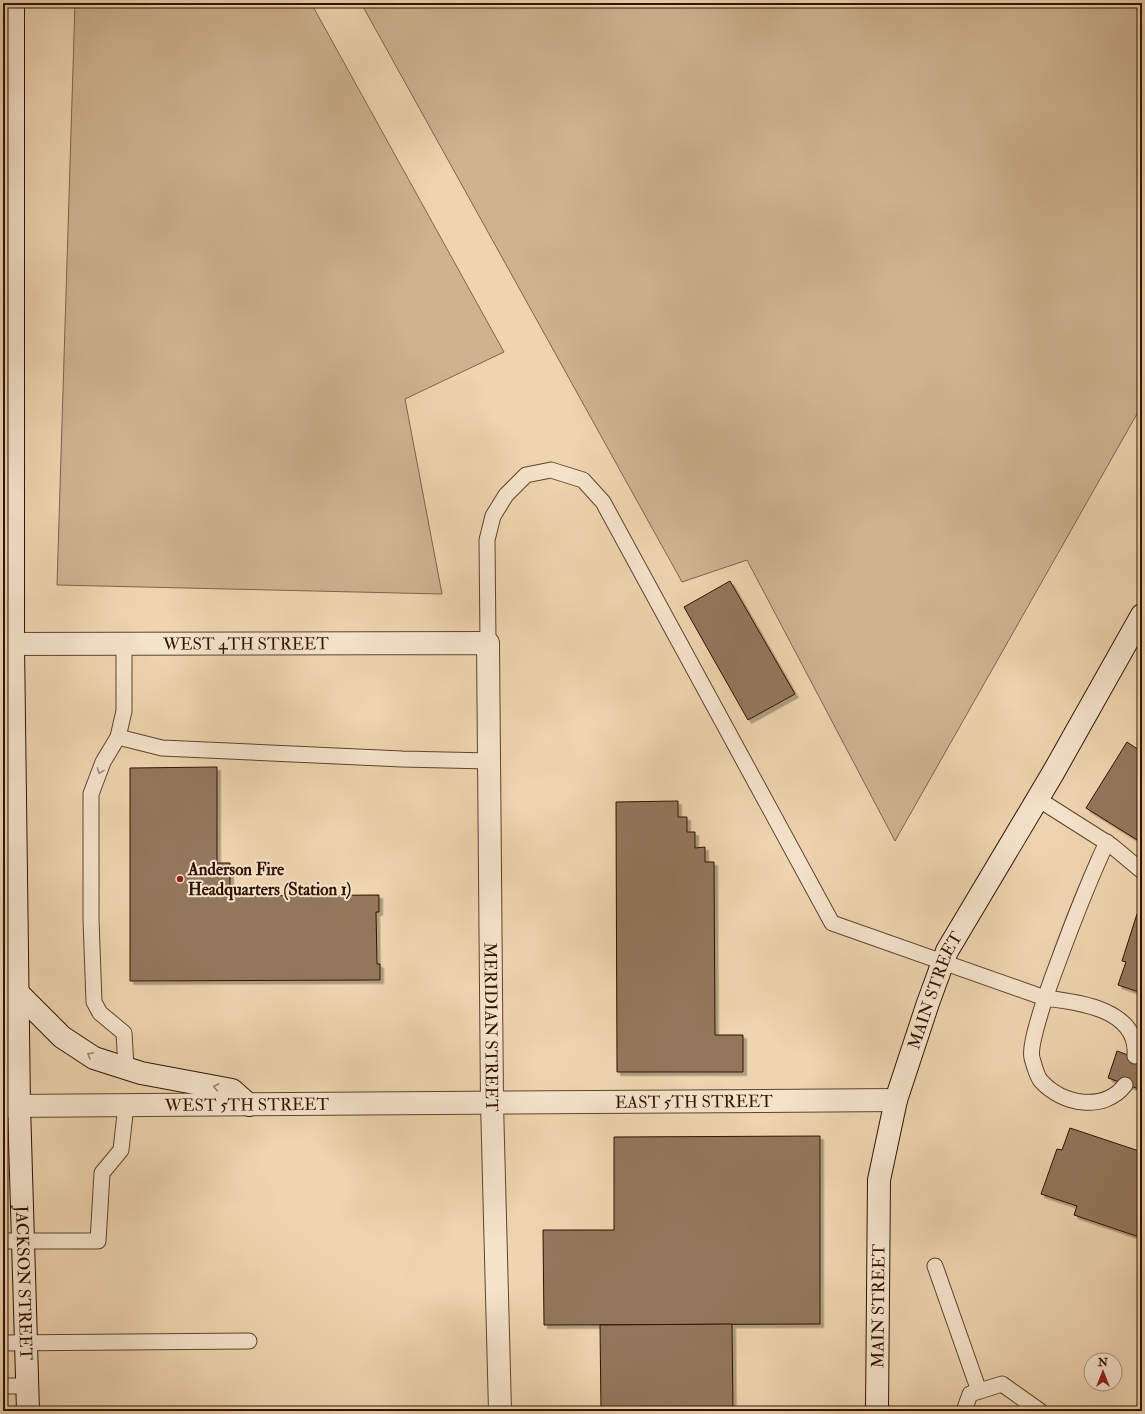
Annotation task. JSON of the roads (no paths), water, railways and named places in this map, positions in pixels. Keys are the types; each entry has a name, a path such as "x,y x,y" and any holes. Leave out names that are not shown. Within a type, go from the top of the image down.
{"main road":[{"name":"JACKSON STREET","path":"13,3 8,179 8,644 10,883 18,993 11,1106 13,1242 26,1342 28,1411"},
{"name":"MAIN STREET","path":"877,1411 879,1180 896,1100 947,951 1038,799 1142,615"},
{"name":"WEST 4TH STREET","path":"8,644 488,643"},
{"name":"MERIDIAN STREET","path":"488,643 492,1103 500,1411"},
{"path":"18,993 62,1037 94,1058 126,1068 232,1090 249,1104"},
{"name":"EAST 5TH STREET","path":"492,1103 896,1100"},
{"name":"WEST 5TH STREET","path":"11,1106 492,1103"},
{"path":"19,1411 28,1386"}],"lane":[{"path":"488,643 487,540 493,516 506,495 526,475 551,470 583,480 603,502 832,923 943,962 974,975 1045,998 1081,1003 1106,1013 1125,1024 1132,1033 1136,1047 1135,1056"},
{"path":"124,644 124,711 118,737 103,762 91,794 91,871 94,1002 100,1013 124,1033 126,1068"},
{"path":"118,737 162,748 394,759 489,761"},
{"path":"1038,799 1107,842 1142,871"},
{"path":"1107,842 1071,925 1045,998 1036,1029 1032,1057 1040,1080 1055,1093 1076,1101 1091,1103 1106,1100 1119,1092 1125,1085"},
{"path":"13,1242 98,1241 102,1173 121,1150 126,1105"},
{"path":"935,1266 979,1391"},
{"path":"3,1343 249,1341"},
{"path":"964,1411 970,1394 1002,1384 1040,1411"},
{"path":"3,1386 28,1386"}],"place":[{"name":"Anderson Fire Headquarters (Station 1)","path":"180,879"}]}
